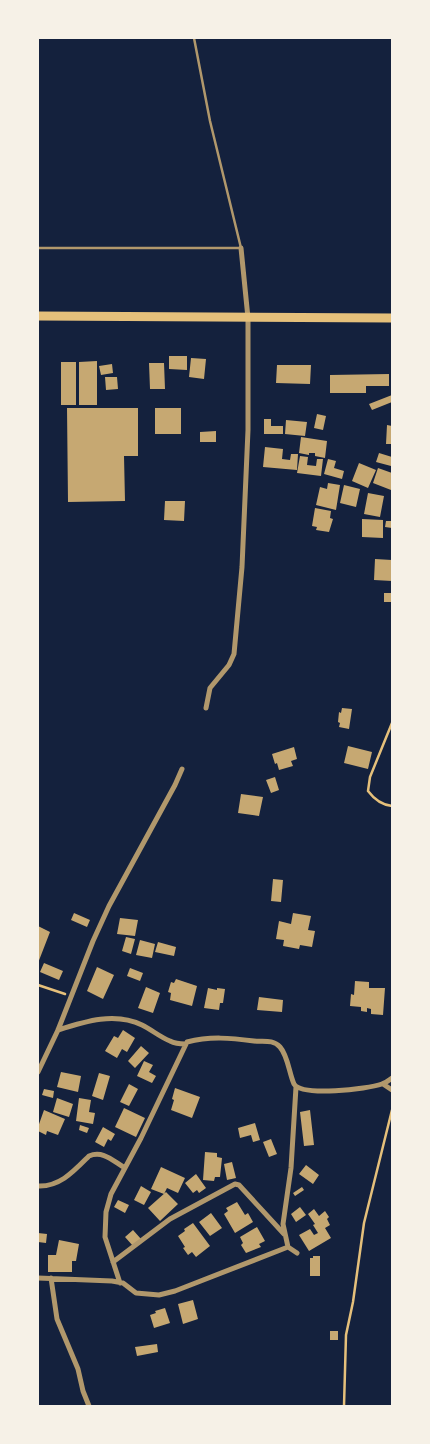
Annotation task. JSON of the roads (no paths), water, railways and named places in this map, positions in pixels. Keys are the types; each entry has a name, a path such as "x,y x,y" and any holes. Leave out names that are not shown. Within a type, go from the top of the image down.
{"highway":[{"path":"38,316 392,318"}],"street":[{"path":"206,708 210,688 233,658 242,567 248,430 248,318 240,248"},
{"path":"38,1072 58,1030 70,995 109,906 182,770"},
{"path":"58,1030 96,1020 125,1019 142,1025 170,1042 185,1044"},
{"path":"120,1283 105,1237 106,1212 111,1194 141,1138 185,1044 190,1041 213,1038 270,1041 280,1047 284,1053 296,1087 292,1168 282,1224 288,1247 297,1253"},
{"path":"296,1087 321,1091 383,1084 392,1078"},
{"path":"383,1084 392,1090"},
{"path":"38,1186 46,1187 61,1182 90,1156 95,1154 102,1154 125,1168"},
{"path":"113,1262 170,1219 235,1184 239,1185 284,1234"},
{"path":"38,1278 120,1283 136,1293 158,1295 168,1293 288,1247"},
{"path":"52,1278 56,1319 78,1369 89,1406"}],"lane":[{"path":"38,248 240,248 210,121 194,38"}]}
